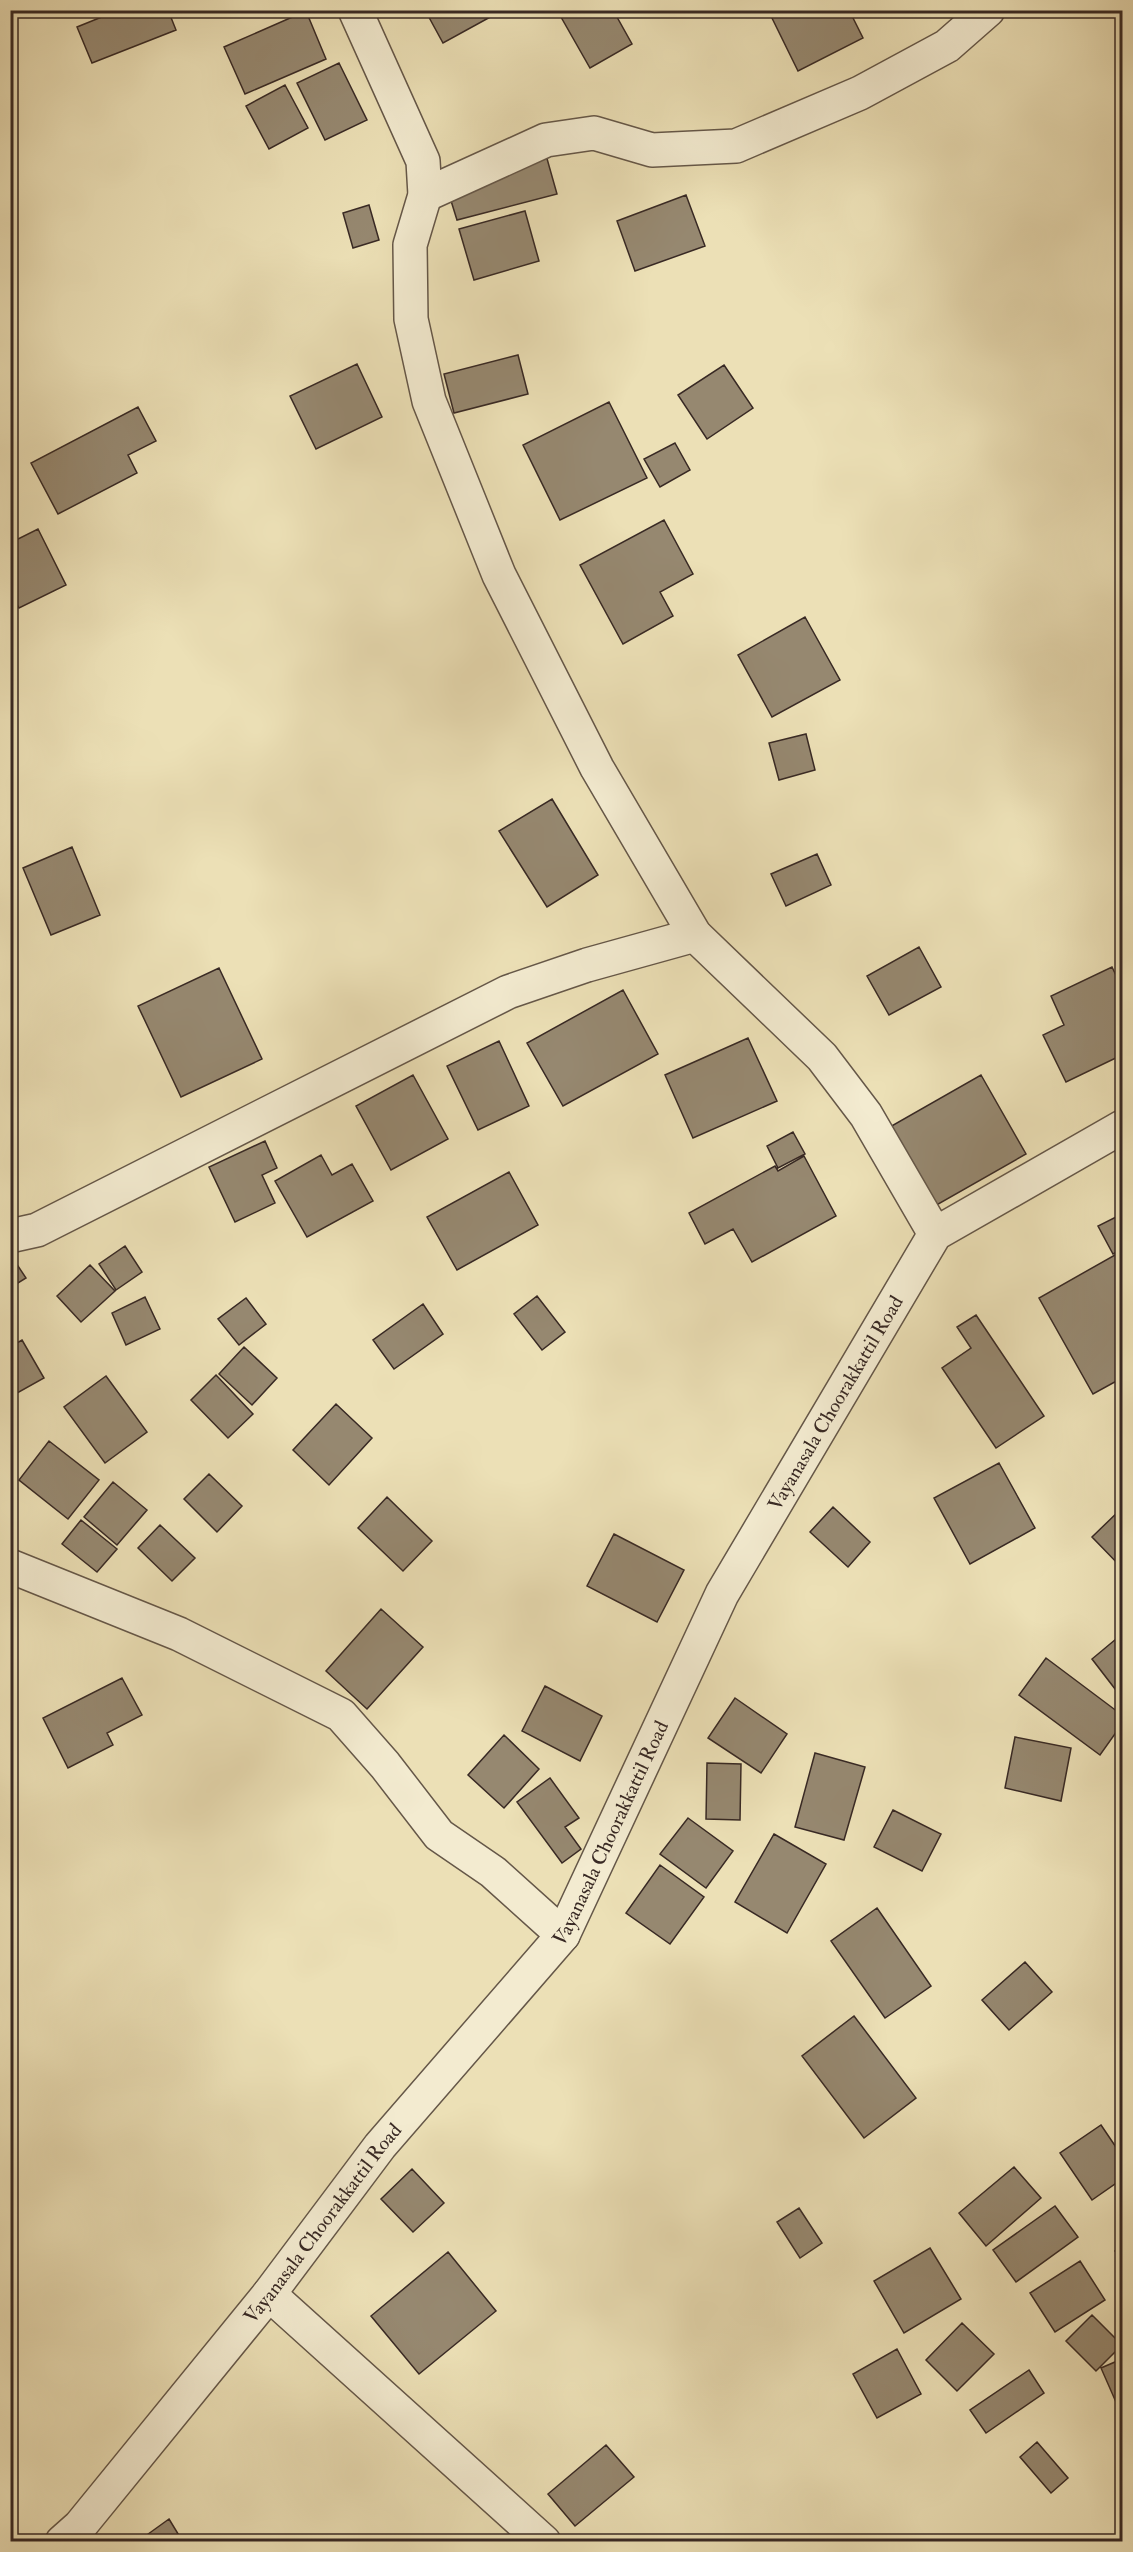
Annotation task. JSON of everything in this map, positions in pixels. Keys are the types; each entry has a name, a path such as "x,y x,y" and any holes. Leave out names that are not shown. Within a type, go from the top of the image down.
{"street":[{"path":"355,10 423,161 425,195 410,245 411,319 429,401 499,575 597,768 695,935 822,1058 866,1115 935,1234"},
{"path":"425,195 546,140 594,133 652,150 736,146 860,93 889,78 947,46 988,10"},
{"path":"10,1236 37,1230 508,992 587,965 695,935"},
{"name":"Vayanasala Choorakkattil Road","path":"62,2541 80,2526 270,2295 380,2146 563,1935 722,1594 935,1234 1122,1126"},
{"path":"10,1566 179,1634 341,1715 385,1765 439,1835 493,1872 563,1935"},
{"path":"270,2295 544,2541"}],"building":[{"path":"119,10 168,10 176,30 92,63 77,27"},
{"path":"425,10 503,10 443,43"},
{"path":"557,10 613,10 632,44 590,68"},
{"path":"776,10 849,10 863,38 798,71 770,14"},
{"path":"306,11 326,59 245,94 224,47"},
{"path":"339,63 367,120 325,140 297,83"},
{"path":"285,85 308,128 269,149 246,106"},
{"path":"544,148 557,194 457,220 443,175"},
{"path":"686,195 705,246 635,271 617,221"},
{"path":"369,205 379,240 353,248 343,213"},
{"path":"525,211 539,261 474,280 459,229"},
{"path":"518,355 528,394 454,413 444,374"},
{"path":"357,364 382,417 316,449 290,396"},
{"path":"724,365 753,408 707,439 678,395"},
{"path":"609,402 647,478 560,520 523,445"},
{"path":"138,407 156,441 128,455 137,473 58,514 31,463"},
{"path":"675,443 690,470 660,487 644,459"},
{"path":"664,520 693,574 660,592 673,616 623,644 580,565"},
{"path":"38,529 66,585 19,608 10,591 10,543"},
{"path":"805,617 840,680 772,717 738,655"},
{"path":"806,734 815,770 779,780 769,743"},
{"path":"552,799 598,875 547,907 499,831"},
{"path":"72,847 100,915 51,935 23,868"},
{"path":"817,854 831,885 786,906 771,874"},
{"path":"919,947 941,987 889,1015 867,976"},
{"path":"1112,967 1122,988 1122,1055 1066,1082 1043,1035 1064,1025 1051,996"},
{"path":"219,968 262,1059 181,1097 138,1006"},
{"path":"623,990 658,1054 563,1106 527,1043"},
{"path":"748,1038 777,1101 693,1138 665,1075"},
{"path":"499,1041 529,1106 478,1130 447,1066"},
{"path":"413,1075 448,1139 391,1170 356,1106"},
{"path":"981,1075 1026,1154 919,1215 874,1136"},
{"path":"793,1132 805,1154 778,1168 767,1146"},
{"path":"265,1141 277,1168 262,1175 275,1203 235,1222 209,1167"},
{"path":"321,1155 332,1175 352,1164 373,1201 307,1237 275,1181"},
{"path":"804,1156 836,1216 752,1262 733,1229 705,1244 689,1213 775,1166 778,1171"},
{"path":"509,1172 538,1225 457,1270 427,1217"},
{"path":"1122,1214 1122,1249 1113,1254 1098,1226"},
{"path":"125,1246 142,1272 116,1290 99,1264"},
{"path":"1122,1251 1122,1378 1093,1394 1039,1298"},
{"path":"10,1254 26,1278 10,1288"},
{"path":"90,1265 115,1291 81,1322 57,1296"},
{"path":"537,1296 565,1332 542,1350 514,1314"},
{"path":"145,1297 160,1329 126,1345 112,1313"},
{"path":"246,1298 266,1324 239,1345 218,1319"},
{"path":"423,1304 443,1334 394,1369 373,1340"},
{"path":"976,1315 1044,1416 996,1448 942,1368 971,1348 957,1327"},
{"path":"22,1340 44,1378 10,1397 10,1347"},
{"path":"244,1347 277,1378 252,1405 219,1374"},
{"path":"216,1375 253,1414 228,1438 191,1400"},
{"path":"106,1376 147,1432 105,1463 64,1407"},
{"path":"336,1404 372,1438 329,1485 293,1450"},
{"path":"49,1441 99,1480 68,1519 19,1480"},
{"path":"999,1463 1035,1528 970,1564 934,1498"},
{"path":"209,1474 242,1506 217,1532 184,1499"},
{"path":"113,1482 147,1510 117,1545 84,1517"},
{"path":"387,1497 432,1541 403,1571 358,1528"},
{"path":"833,1507 870,1542 848,1567 810,1532"},
{"path":"1122,1508 1122,1568 1092,1537"},
{"path":"81,1520 117,1549 97,1572 62,1544"},
{"path":"160,1525 195,1558 172,1581 138,1548"},
{"path":"614,1534 684,1570 657,1622 587,1586"},
{"path":"381,1609 423,1647 367,1709 326,1671"},
{"path":"1122,1634 1122,1698 1092,1659"},
{"path":"1046,1658 1122,1715 1122,1724 1100,1755 1019,1695"},
{"path":"122,1678 142,1715 107,1733 113,1745 68,1768 43,1718"},
{"path":"545,1686 602,1716 580,1761 522,1731"},
{"path":"735,1698 787,1734 761,1773 708,1738"},
{"path":"504,1735 539,1769 504,1808 468,1775"},
{"path":"1015,1737 1071,1748 1061,1801 1005,1788"},
{"path":"815,1753 865,1767 844,1840 795,1827"},
{"path":"707,1763 741,1764 740,1820 706,1819"},
{"path":"550,1778 579,1818 565,1827 581,1849 562,1863 517,1802"},
{"path":"893,1810 941,1834 922,1871 874,1847"},
{"path":"688,1818 733,1851 706,1888 660,1854"},
{"path":"774,1834 826,1864 787,1933 735,1902"},
{"path":"660,1865 704,1897 670,1944 626,1913"},
{"path":"877,1908 931,1986 885,2018 831,1941"},
{"path":"1025,1962 1052,1992 1009,2030 982,2000"},
{"path":"854,2016 916,2098 864,2138 802,2056"},
{"path":"1101,2125 1122,2156 1122,2179 1092,2200 1060,2153"},
{"path":"1014,2167 1041,2198 986,2246 959,2213"},
{"path":"412,2169 444,2203 413,2232 381,2199"},
{"path":"1055,2206 1078,2237 1016,2282 993,2250"},
{"path":"799,2208 822,2243 800,2258 777,2222"},
{"path":"1122,2246 1122,2262 1115,2251"},
{"path":"930,2248 961,2299 904,2333 874,2281"},
{"path":"448,2252 496,2311 419,2374 371,2316"},
{"path":"1080,2261 1105,2300 1055,2332 1030,2293"},
{"path":"1092,2315 1122,2345 1096,2371 1066,2341"},
{"path":"962,2323 994,2354 957,2391 926,2360"},
{"path":"897,2349 921,2394 877,2418 853,2374"},
{"path":"1122,2359 1122,2407 1119,2409 1101,2368"},
{"path":"1029,2370 1044,2393 986,2433 970,2410"},
{"path":"1037,2442 1068,2478 1051,2493 1020,2457"},
{"path":"606,2445 634,2477 575,2526 548,2494"},
{"path":"169,2519 183,2542 136,2542 144,2537"}]}
